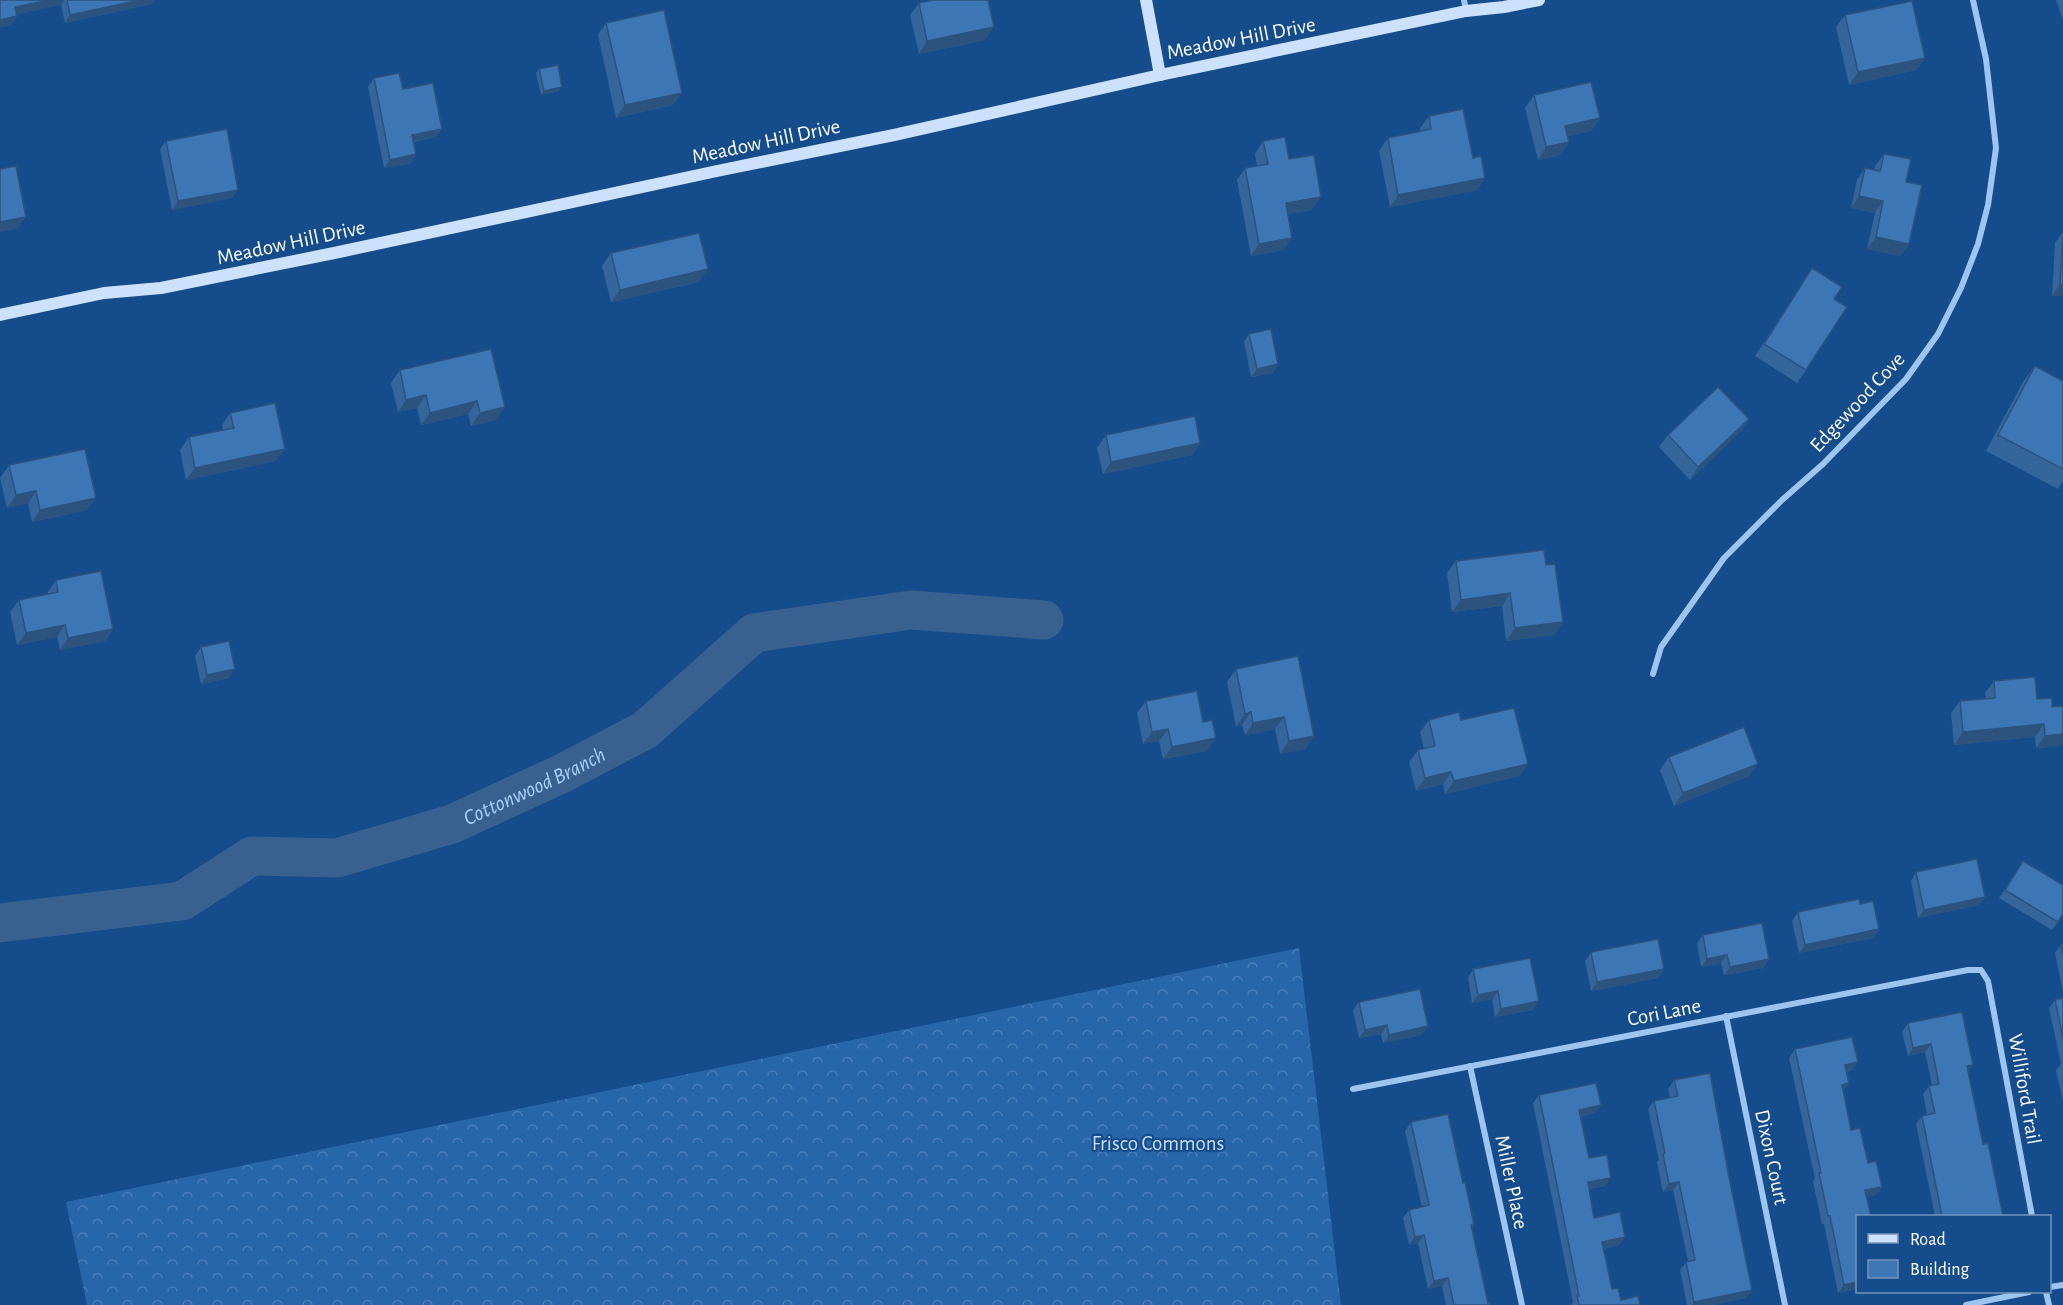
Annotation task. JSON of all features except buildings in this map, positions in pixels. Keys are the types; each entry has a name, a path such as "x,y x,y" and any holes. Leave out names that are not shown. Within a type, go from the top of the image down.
{"street":[{"path":"1146,0 1160,75"},
{"name":"Meadow Hill Drive","path":"0,315 104,293 161,288 339,252 905,132 1465,5 1504,7 1539,0"},
{"name":"Edgewood Cove","path":"1653,674 1661,647 1724,558 1782,500 1823,464 1906,379 1938,334 1961,288 1978,244 1988,205 1996,148 1986,59 1973,0"},
{"name":"Cori Lane","path":"1353,1089 1968,970 1981,970"},
{"name":"Williford Trail","path":"1981,970 1989,981 2032,1215"},
{"name":"Dixon Court","path":"1726,1016 1785,1305"},
{"name":"Miller Place","path":"1470,1066 1522,1305"},
{"path":"1966,1305 2024,1293"}],"green space":[{"name":"Frisco Commons","path":"1299,948 1341,1305 87,1305 66,1202"}],"waterway":[{"name":"Cottonwood Branch","path":"0,923 182,901 252,856 337,858 452,824 561,774 645,730 754,633 911,610 1044,620"}]}
